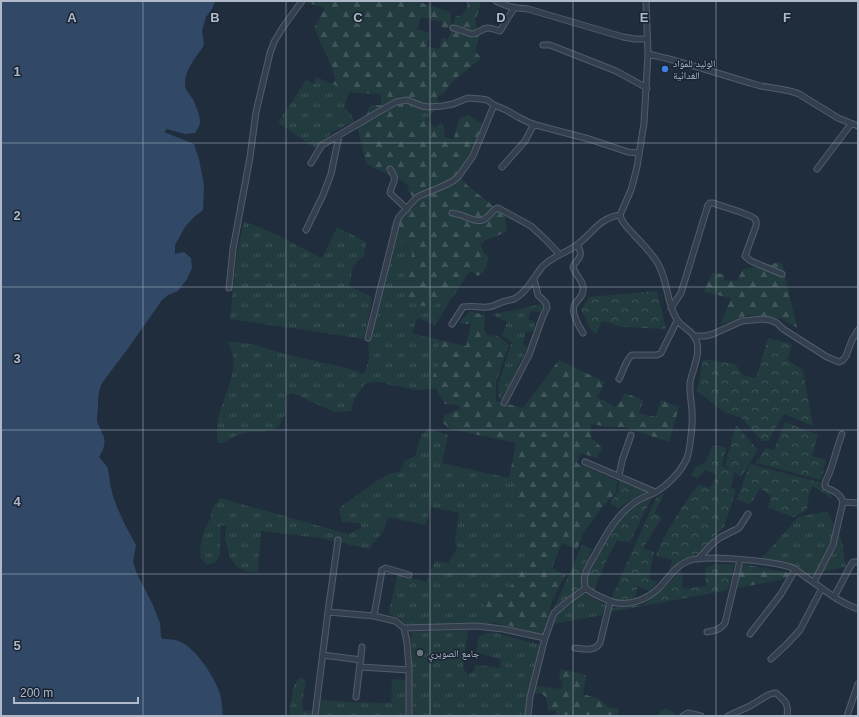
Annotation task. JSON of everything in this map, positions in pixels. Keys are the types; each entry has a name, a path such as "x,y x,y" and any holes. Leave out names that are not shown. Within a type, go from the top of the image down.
{"street":[{"path":"229,288 233,249 262,84 274,42 302,1"},
{"path":"496,1 514,8 528,9 623,37 647,39"},
{"path":"646,1 648,54 644,123 637,167 631,190 620,215 624,224 640,240 662,269 671,308 677,321 695,336 697,341 697,358 690,383 692,413 688,455 677,474 655,492 635,502 611,526 587,571 584,581 586,588 610,602 625,604 641,600 648,596 658,589 677,568 690,560 740,560 775,564 795,570 834,597 858,609"},
{"path":"453,28 471,34 488,28 500,31 514,8"},
{"path":"543,45 550,45 616,71 647,88"},
{"path":"648,54 696,66 758,85 792,91 838,118 858,126"},
{"path":"311,163 322,145 396,102 407,100 429,108 453,104 468,98 487,100 494,105 534,124 589,139 628,152 639,153"},
{"path":"368,338 399,218 419,196 441,187 458,177 473,156 494,105"},
{"path":"502,167 525,141 534,124"},
{"path":"817,169 851,124"},
{"path":"306,230 323,195 331,174 339,136"},
{"path":"390,170 394,174 395,179 390,193 407,209"},
{"path":"671,308 681,293 708,205 710,203 732,209 753,218 756,222 756,226 745,256 751,261 782,274"},
{"path":"452,213 478,221 484,220 498,208 531,226 559,254"},
{"path":"452,324 463,307 492,307 518,296 547,262 577,245 601,222 620,215"},
{"path":"577,245 581,253 579,260 573,266 573,269 583,288 582,296 574,305 573,311 583,333"},
{"path":"504,403 529,356 543,316 548,308 546,303 538,295 534,279"},
{"path":"695,336 713,334 742,321 763,319 770,320 777,323 783,329 827,357 839,362 846,356 858,330"},
{"path":"619,379 629,357 632,355 657,355 661,352 677,321"},
{"path":"814,582 833,545 843,502 841,496 825,486 842,434"},
{"path":"619,476 622,461 631,435"},
{"path":"585,462 655,492"},
{"path":"843,502 858,503"},
{"path":"698,559 713,542 739,528 748,514"},
{"path":"315,716 338,540"},
{"path":"707,632 719,629 725,624 740,560"},
{"path":"834,597 851,564 853,562 858,562"},
{"path":"374,616 382,570 386,568 409,575"},
{"path":"750,634 781,594 795,570"},
{"path":"528,716 530,696 545,638 554,613 586,588"},
{"path":"771,659 800,630 822,588"},
{"path":"575,648 595,649 598,647 610,602"},
{"path":"328,612 374,616 395,621 404,628 408,642 409,716"},
{"path":"404,628 476,626 503,629 545,638"},
{"path":"356,697 362,647"},
{"path":"323,655 361,660"},
{"path":"360,667 409,670"},
{"path":"847,716 858,684"},
{"path":"728,716 774,693 787,705 787,716"},
{"path":"683,716 688,713 700,716"}],"green space":[{"path":"302,1 416,1 451,12 451,29 441,27 442,22 421,17 417,29 430,33 427,46 439,49 442,38 448,39 453,28 455,17 462,15 468,5 466,1 481,1 475,20 479,38 475,51 481,58 454,80 444,93 430,101 404,96 403,113 415,121 423,120 435,128 441,122 445,131 444,137 453,139 459,118 468,115 485,125 476,138 473,156 460,173 462,179 468,186 496,208 505,211 507,231 485,240 481,245 483,251 489,257 485,270 478,276 470,271 452,298 442,300 433,307 421,306 407,296 405,286 412,253 401,242 393,240 390,227 396,216 413,197 407,190 410,187 400,180 366,163 358,129 368,112 370,105 381,105 381,94 354,93 332,84 335,80 332,67 314,28 325,8"},
{"path":"316,77 350,91 344,107 355,121 334,131 315,148 278,123 306,80 314,84"},
{"path":"404,96 430,101 438,96 437,108 427,120 436,128 423,120 415,121 403,113"},
{"path":"244,221 271,232 322,258 337,227 366,242 364,256 353,268 349,286 372,297 366,331 363,339 230,319 237,253"},
{"path":"393,240 401,242 412,253 410,267 442,300 452,298 435,325 418,318 412,332 440,340 437,352 438,365 433,376 430,389 415,390 379,382 366,383 355,397 351,411 334,412 293,393 285,396 286,412 278,428 264,432 243,433 223,443 217,443 218,418 233,372 233,355 227,341 251,344 350,369 364,374 369,360 368,338"},
{"path":"782,262 797,328 782,319 748,315 720,325 731,298 704,292 712,273 724,274 724,280 737,281 743,269"},
{"path":"657,291 666,329 623,327 602,321 596,334 591,330 581,310 589,297"},
{"path":"542,304 542,312 531,311 528,319 535,323 534,331 526,332 523,344 528,347 502,399 499,399 498,384 512,342 502,335 507,322 493,314"},
{"path":"470,311 485,315 484,329 488,336 496,335 509,344 496,382 496,401 523,408 559,360 605,382 597,397 616,407 625,393 643,400 639,413 656,417 661,400 679,407 669,442 624,427 608,427 591,424 591,437 602,448 597,458 580,453 577,463 617,481 616,493 603,506 583,534 577,550 562,543 552,568 565,575 551,604 546,635 488,621 482,594 490,592 502,594 512,585 517,566 530,554 530,541 524,508 509,478 516,443 450,429 443,423 444,416 461,408 457,405 445,404 436,389 430,389 433,376 438,365 437,352 440,340 466,346 471,324 459,323"},
{"path":"768,338 792,344 788,360 803,370 813,426 784,414 768,441 762,441 742,418 724,412 697,391 703,359 735,364 744,376 756,378"},
{"path":"785,422 818,435 812,456 826,460 821,480 756,463 766,448 774,450"},
{"path":"736,425 758,450 741,477 734,472 731,487 736,490 724,527 700,552 669,571 672,560 656,556 664,537 681,509 699,484 710,488 718,475 704,470 698,479 691,475 696,467 706,462 713,445 726,448 722,466 730,470 725,465"},
{"path":"428,428 448,435 442,463 509,478 524,508 530,541 530,555 517,566 512,585 502,594 490,592 482,594 488,621 503,629 476,626 411,628 401,620 388,613 397,574 426,582 435,561 448,563 457,548 455,541 459,513 430,507 426,525 388,517 384,530 369,549 320,538 261,531 258,572 248,572 236,566 230,558 225,539 226,526 221,525 220,556 214,563 207,565 201,559 200,550 203,533 210,519 213,507 220,498 348,534 361,528 360,523 342,522 339,508 378,480 389,474 400,471 405,461 415,456 421,435"},
{"path":"750,464 819,482 830,492 832,499 813,486 809,494 807,510 794,517 768,508 771,496 760,488 750,505 737,499"},
{"path":"619,479 648,492 638,495 618,509 610,503 618,492"},
{"path":"665,492 655,513 662,517 643,548 654,552 649,578 658,582 649,591 638,586 635,598 623,601 611,599 656,498"},
{"path":"652,497 630,542 617,541 608,557 594,590 588,585 588,576 611,531 628,510"},
{"path":"827,511 842,541 846,567 807,575 761,559 798,517"},
{"path":"582,545 592,549 584,567 581,587 554,608"},
{"path":"715,564 734,564 728,590 611,612 612,608 643,605 666,586 681,570 683,589 706,586 705,568"},
{"path":"742,564 790,573 785,579 737,588"},
{"path":"584,593 606,605 602,615 553,624 555,615"},
{"path":"468,630 463,668 468,675 474,671 475,665 500,668 501,660 476,652 479,636 487,633 496,633 541,645 528,716 413,716 411,632"},
{"path":"561,669 586,675 583,694 599,699 609,707 619,709 618,716 552,716 556,715 555,710 548,711 546,697 542,694 534,693 536,686 561,689 563,681 559,680"},
{"path":"302,677 306,682 302,702 303,711 312,710 312,716 289,716 293,688 298,679"},
{"path":"391,679 406,680 405,716 318,716 320,699 347,702 391,703"},
{"path":"666,708 674,712 675,716 657,716 660,712"}],"water":[{"path":"1,1 215,1 212,9 206,17 202,31 203,47 191,64 185,79 187,91 196,106 200,121 199,126 195,133 185,134 167,129 164,132 194,144 199,159 204,185 203,210 185,227 175,245 175,254 184,252 191,258 192,268 187,279 178,291 168,295 162,300 102,383 98,396 97,421 104,436 105,442 99,457 107,467 111,488 118,511 136,545 133,562 160,623 161,637 163,639 182,642 202,661 219,691 223,716 1,716"}],"place":[{"name":"الوليد للمواد الغدائية","path":"665,69"},
{"name":"جامع الصويري","path":"420,653"}]}
